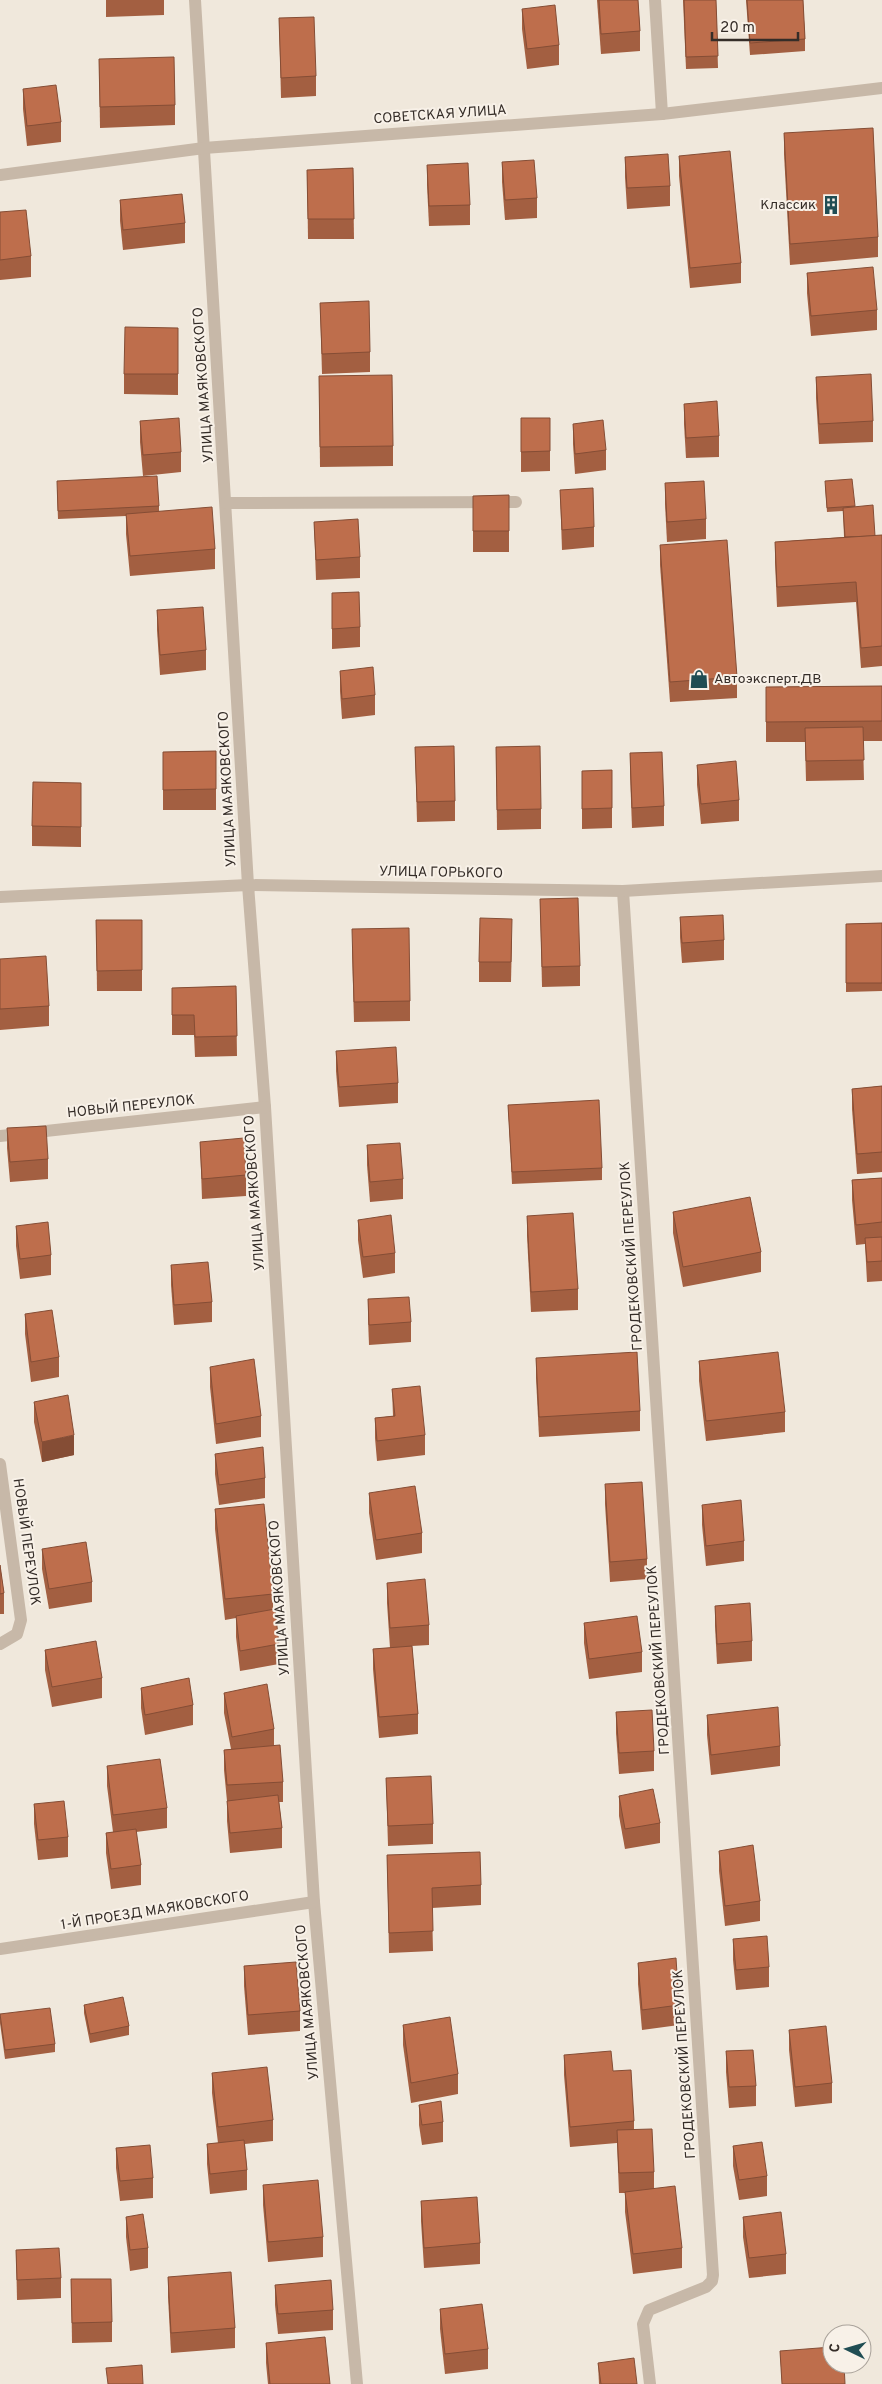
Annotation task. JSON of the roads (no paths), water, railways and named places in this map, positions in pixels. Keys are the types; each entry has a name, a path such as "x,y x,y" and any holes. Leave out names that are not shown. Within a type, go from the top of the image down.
{"street":[{"name":"УЛИЦА МАЯКОВСКОГО","path":"195,0 248,884 265,1107 314,1902 357,2384"},
{"path":"655,0 662,114"},
{"name":"СОВЕТСКАЯ УЛИЦА","path":"0,175 204,148 662,114 882,88"},
{"path":"226,503 516,502"},
{"name":"УЛИЦА ГОРЬКОГО","path":"0,896 248,884 623,891 882,876"},
{"name":"ГРОДЕКОВСКИЙ ПЕРЕУЛОК","path":"623,891 713,2266 712,2281 706,2287 649,2310 645,2317 644,2332 650,2384"},
{"name":"НОВЫЙ ПЕРЕУЛОК","path":"0,1136 265,1107"},
{"name":"НОВЫЙ ПЕРЕУЛОК","path":"0,1464 21,1620 17,1634 0,1644"},
{"name":"1-Й ПРОЕЗД МАЯКОВСКОГО","path":"0,1949 314,1902"}],"place":[{"name":"Классик","path":"831,205"},
{"name":"Автоэксперт.ДВ","path":"699,679"}]}
